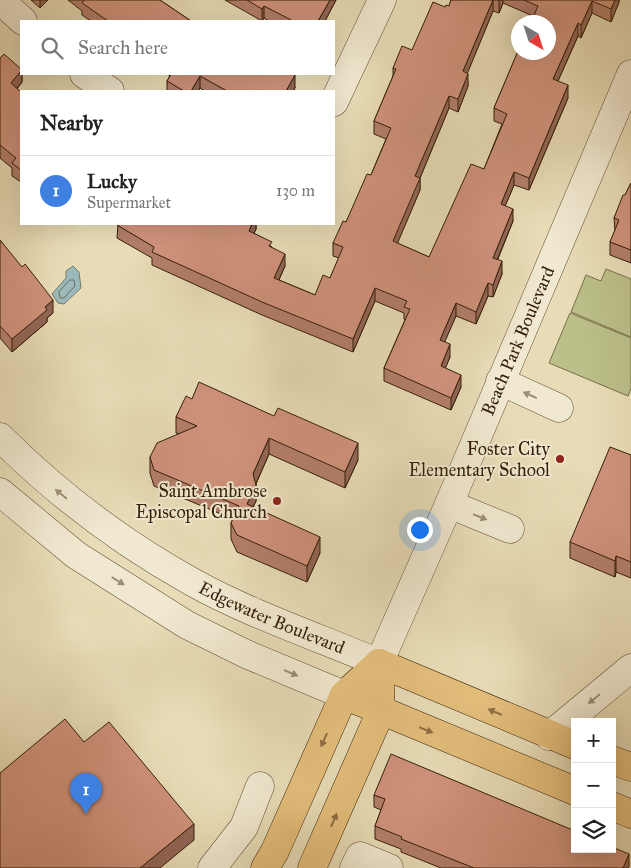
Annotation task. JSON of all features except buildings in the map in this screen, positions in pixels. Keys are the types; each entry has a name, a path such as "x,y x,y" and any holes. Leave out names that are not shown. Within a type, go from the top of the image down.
{"main road":[{"name":"Beach Park Boulevard","path":"265,868 275,852 344,696 379,662"},
{"name":"Beach Park Boulevard","path":"312,868 381,712 379,662"},
{"name":"Edgewater Boulevard","path":"379,662 549,736 571,744"},
{"path":"344,696 571,789"},
{"path":"616,761 631,767"},
{"path":"616,808 631,814"}],"street":[{"path":"0,0 22,20"},
{"path":"335,100 382,0"},
{"name":"Beach Park Boulevard","path":"379,662 449,504 500,381 626,102 631,74"},
{"path":"86,75 108,90"},
{"path":"500,381 559,408"},
{"name":"Edgewater Boulevard","path":"0,437 38,474 99,525 195,583 379,662"},
{"path":"0,492 76,555 187,624 246,654 344,696"},
{"path":"449,504 510,529"},
{"path":"549,736 631,668"},
{"path":"212,868 244,827 260,786"},
{"path":"354,868 360,856 389,868"}],"green space":[{"path":"606,269 631,279 631,337 571,312 586,275 601,281"},
{"path":"570,313 631,338 631,388 628,396 549,363"}],"water":[{"path":"73,266 79,272 81,288 64,304 58,303 52,294 66,278 66,271"}],"place":[{"name":"Foster City Elementary School","path":"560,459"},
{"name":"Saint Ambrose Episcopal Church","path":"277,501"},
{"name":"Lucky","path":"86,814"}]}
